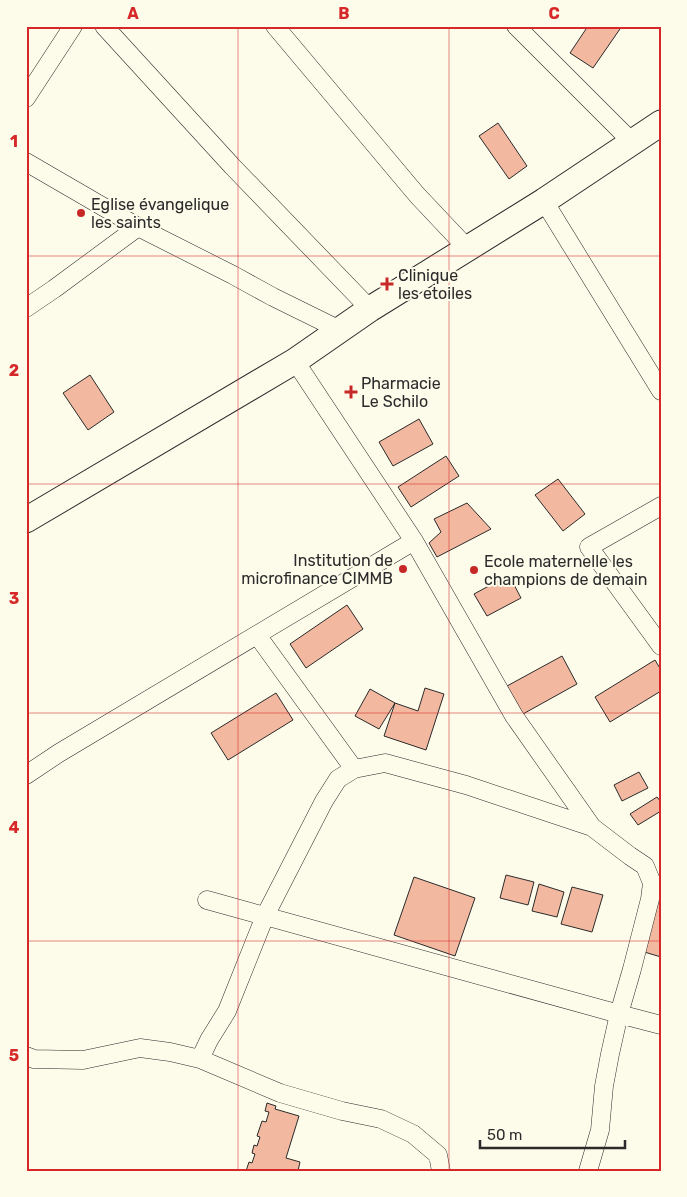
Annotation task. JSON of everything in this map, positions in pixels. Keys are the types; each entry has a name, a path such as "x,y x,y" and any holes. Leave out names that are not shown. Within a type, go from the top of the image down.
{"main road":[{"path":"26,520 295,361 370,309 544,201 661,123"}],"street":[{"path":"26,98 73,26"},
{"path":"104,26 232,166 370,309"},
{"path":"275,26 417,195 467,248"},
{"path":"516,26 632,142"},
{"path":"26,162 138,227 340,330"},
{"path":"544,201 661,391"},
{"path":"26,308 138,227"},
{"path":"295,361 414,541 514,716 592,827 630,856 653,867 650,899 619,1014 604,1086 600,1130 588,1171"},
{"path":"661,506 589,547 661,646"},
{"path":"26,775 59,753 414,541"},
{"path":"257,635 354,768"},
{"path":"200,1059 227,1011 265,916 324,801 338,778 354,768 385,763 466,785 592,827"},
{"path":"207,900 661,1025"},
{"path":"26,1056 34,1059 83,1060 140,1048 200,1059 280,1094 342,1111 381,1119 413,1134 438,1155 441,1171"}],"building":[{"path":"588,26 622,26 593,68 570,53"},
{"path":"498,123 527,166 509,179 479,136"},
{"path":"90,375 114,412 88,430 63,393"},
{"path":"419,419 433,444 393,466 379,442"},
{"path":"446,456 459,476 411,507 398,487"},
{"path":"558,479 585,514 563,531 535,495"},
{"path":"467,503 491,529 437,557 429,543 441,532 434,519"},
{"path":"509,575 521,598 487,616 474,594"},
{"path":"347,605 363,629 306,668 290,644"},
{"path":"562,656 577,684 523,714 507,686"},
{"path":"655,660 661,670 661,691 610,722 595,697"},
{"path":"425,688 444,694 426,750 384,736 395,703 418,711"},
{"path":"370,689 395,703 379,729 355,716"},
{"path":"276,693 293,720 228,760 211,733"},
{"path":"639,772 648,788 622,801 614,785"},
{"path":"657,797 661,802 661,811 638,825 630,814"},
{"path":"506,875 534,882 528,905 500,898"},
{"path":"414,877 475,898 455,956 394,935"},
{"path":"539,884 564,892 557,917 532,911"},
{"path":"572,887 603,895 592,932 561,924"},
{"path":"661,892 661,957 641,951"},
{"path":"267,1103 276,1106 275,1109 299,1116 286,1158 300,1162 298,1171 246,1171 249,1162 252,1163 255,1154 252,1153 254,1145 257,1146 260,1137 257,1136 262,1121 266,1122 269,1112 265,1111"}],"place":[{"name":"Eglise évangelique les saints","path":"81,213"},
{"name":"Clinique les etoiles","path":"387,284"},
{"name":"Pharmacie Le Schilo","path":"351,392"},
{"name":"Institution de microfinance CIMMB","path":"403,569"},
{"name":"Ecole maternelle les champions de demain","path":"474,570"}]}
